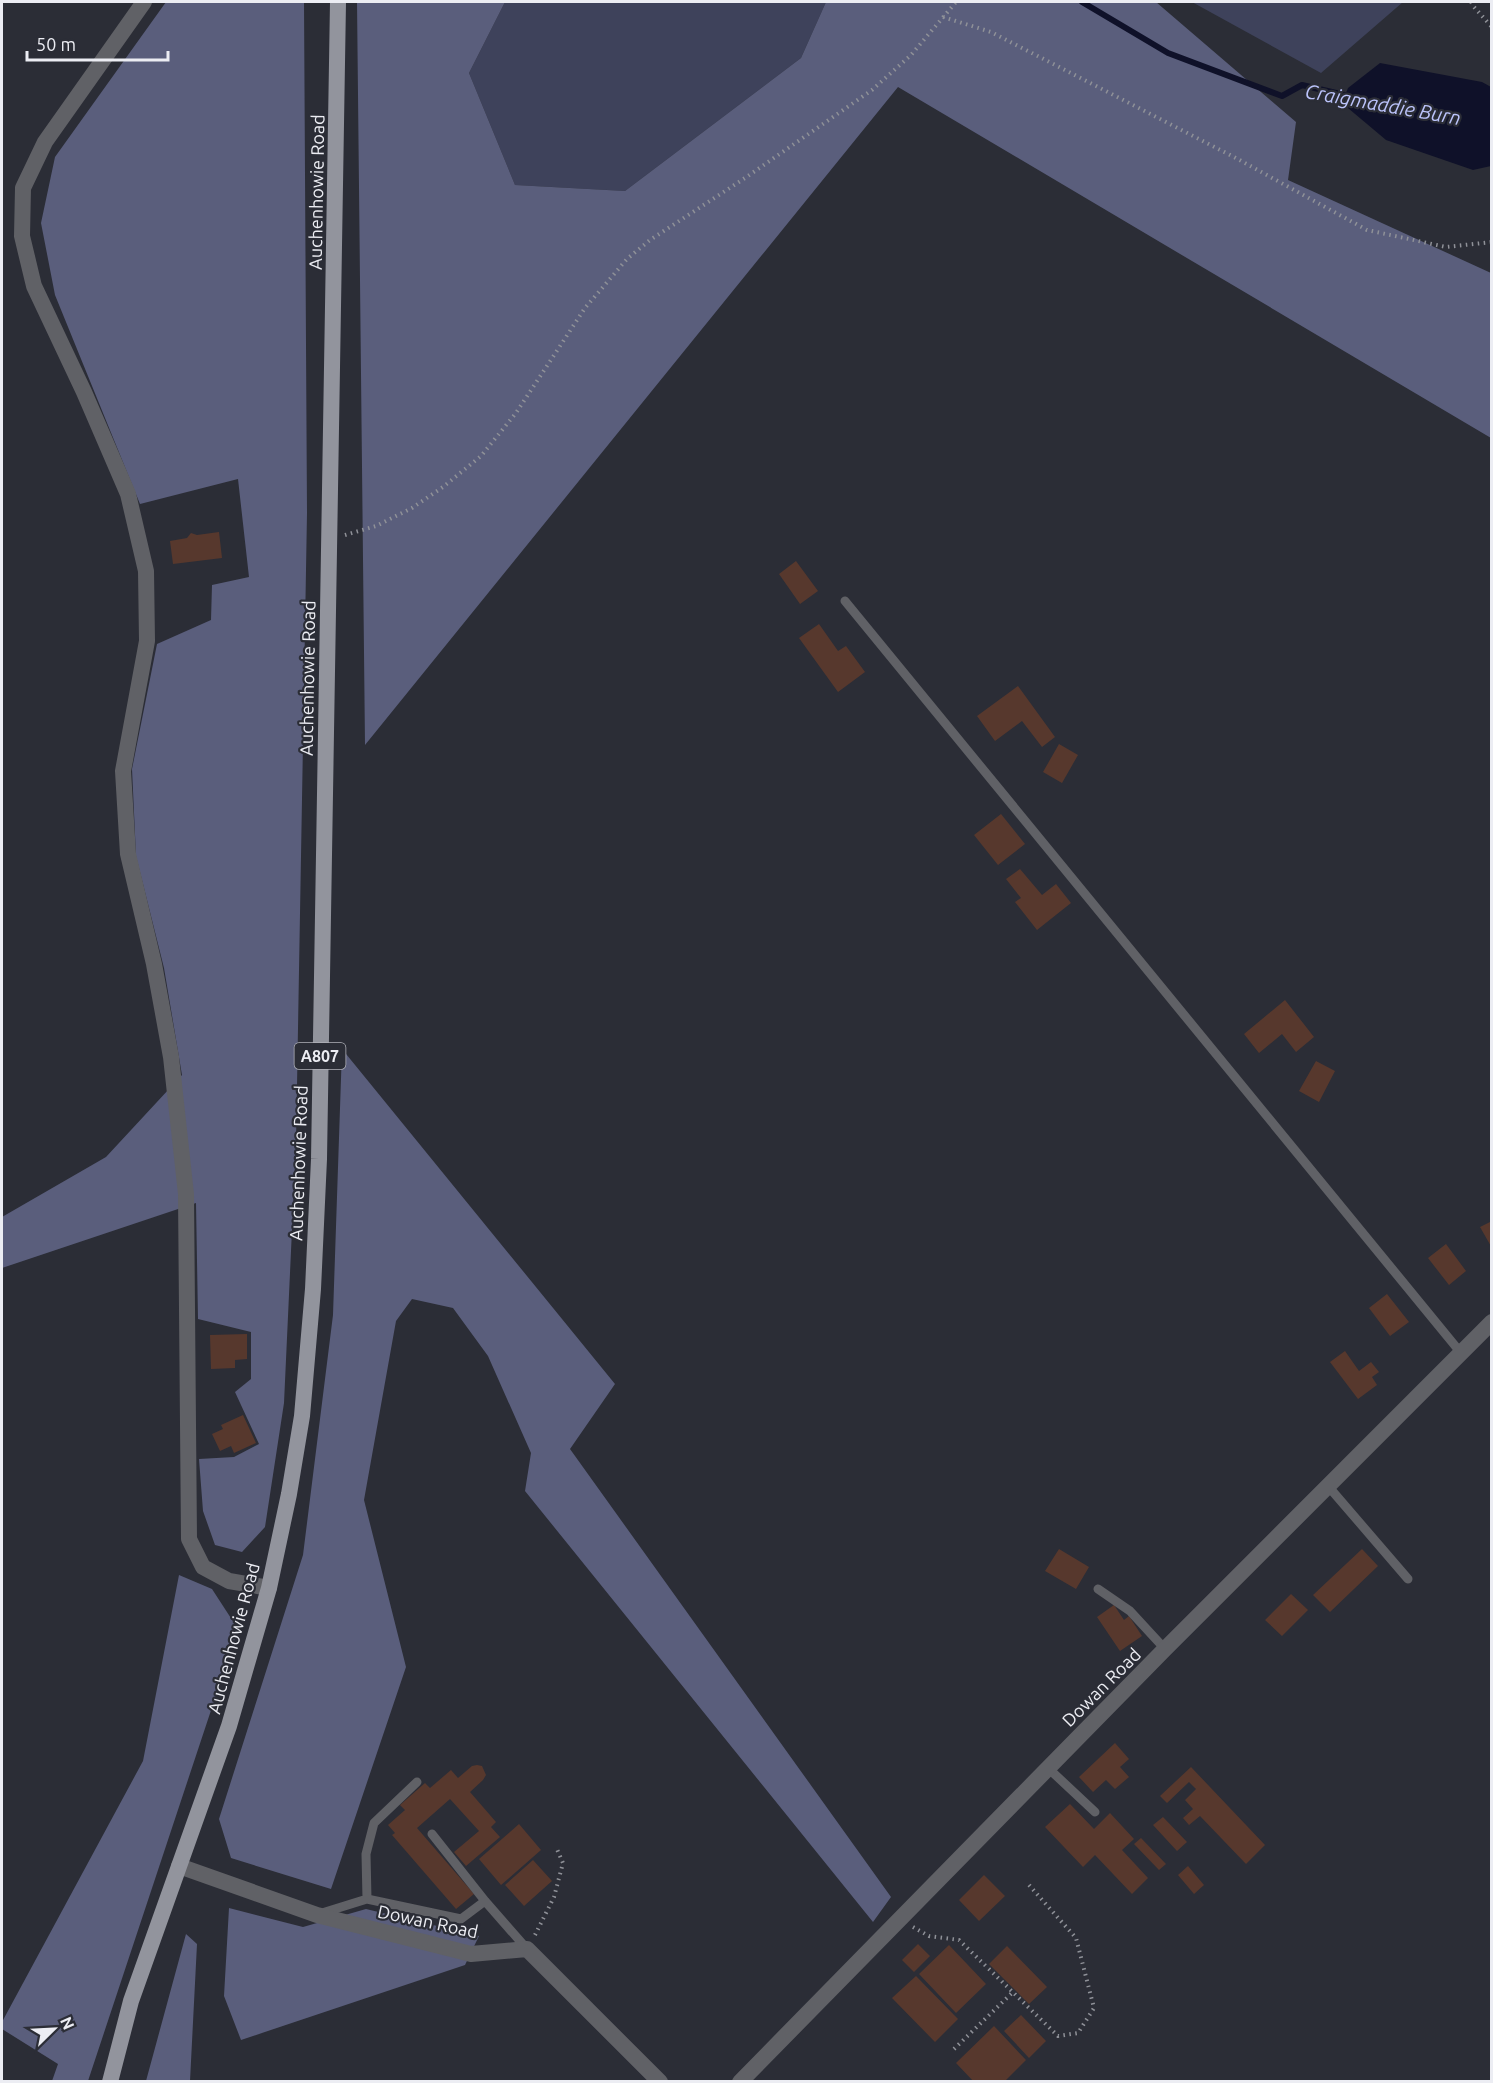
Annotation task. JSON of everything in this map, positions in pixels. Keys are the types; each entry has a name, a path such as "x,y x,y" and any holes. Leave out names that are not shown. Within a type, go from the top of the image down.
{"main road":[{"name":"Auchenhowie Road","path":"110,2082 131,2001 229,1726 269,1588 289,1494 302,1416 313,1289 319,1159 338,2"}],"street":[{"path":"144,2 45,142 23,188 22,236 34,286 84,392 128,494 146,571 147,641 123,771 128,854 154,964 171,1057 186,1194 189,1539 203,1567 229,1581 269,1588"},
{"name":"Dowan Road","path":"740,2082 1491,1322"},
{"name":"Dowan Road","path":"179,1866 317,1915 471,1954 527,1949"},
{"path":"527,1949 660,2082"}],"lane":[{"path":"845,600 1461,1353"},
{"path":"1328,1486 1408,1579"},
{"path":"1098,1589 1130,1611 1166,1649"},
{"path":"1048,1768 1095,1812"},
{"path":"366,1899 366,1854 374,1823 417,1782"},
{"path":"432,1834 485,1901 527,1949"},
{"path":"317,1915 366,1899 461,1919 485,1901"}],"path":[{"path":"329,537 376,526 412,508 443,487 481,456 516,413 585,308 627,259 650,240 745,178 872,90 911,55 956,2"},
{"path":"1471,2 1491,27"},
{"path":"943,17 991,32 1234,157 1367,230 1446,247 1491,242"},
{"path":"527,1949 554,1897 563,1863 556,1847"},
{"path":"900,1919 928,1936 959,1941 1058,2036 1078,2033 1094,2008 1076,1938 1029,1885"},
{"path":"954,2049 1013,1992"}],"shaded area":[{"path":"166,2 304,2 307,513 296,1143 284,1403 265,1527 242,1552 215,1545 203,1511 199,1459 234,1457 259,1444 235,1392 251,1379 251,1332 198,1319 196,1203 2,1268 2,1217 106,1157 182,1075 164,968 136,856 132,769 157,644 211,620 212,585 249,577 238,479 140,504 55,295 41,223 55,157"},
{"path":"357,2 505,2 469,73 515,185 625,191 801,58 826,2 1156,2 1296,122 1288,180 1491,273 1491,438 898,87 365,745"},
{"path":"505,2 826,2 801,58 625,191 515,185 469,73"},
{"path":"1192,2 1403,2 1321,73"},
{"path":"342,1049 615,1384 570,1449 891,1897 873,1922 525,1491 531,1453 488,1356 453,1308 412,1299 396,1321 364,1500 406,1667 331,1889 231,1858 219,1819 303,1555 333,1315"},
{"path":"179,1575 212,1589 238,1629 88,2081 52,2081 58,2064 2,2029 2,2022 143,1761"},
{"path":"229,1908 303,1927 366,1909 479,1936 465,1965 241,2040 224,1996"},
{"path":"186,1934 197,1944 190,2081 146,2081"}],"water":[{"path":"1380,63 1482,82 1491,87 1491,166 1473,170 1386,140 1342,103 1348,88"}],"building":[{"path":"219,532 222,558 173,564 170,541 187,538 191,533 197,535"},
{"path":"796,561 818,591 800,604 779,574"},
{"path":"819,624 838,651 846,646 865,672 838,692 799,638"},
{"path":"1018,686 1055,737 1042,747 1022,721 995,741 977,716"},
{"path":"1059,744 1078,755 1062,783 1043,772"},
{"path":"1001,814 1025,844 998,865 974,835"},
{"path":"1020,869 1042,895 1056,884 1071,903 1037,930 1015,902 1021,898 1006,879"},
{"path":"1285,1000 1314,1037 1296,1052 1282,1034 1259,1053 1244,1034"},
{"path":"1316,1061 1335,1071 1319,1102 1299,1091"},
{"path":"1492,1221 1492,1248 1480,1227"},
{"path":"1446,1244 1466,1271 1449,1285 1428,1258"},
{"path":"1387,1294 1409,1322 1390,1336 1369,1308"},
{"path":"247,1334 247,1359 235,1360 235,1368 211,1369 210,1335"},
{"path":"1345,1351 1359,1371 1371,1362 1379,1372 1372,1377 1377,1385 1358,1399 1330,1362"},
{"path":"243,1415 256,1443 234,1453 231,1446 220,1451 212,1434 223,1429 221,1425"},
{"path":"1059,1549 1089,1567 1076,1589 1045,1571"},
{"path":"1362,1549 1378,1566 1330,1612 1313,1595"},
{"path":"1291,1594 1308,1610 1282,1636 1265,1620"},
{"path":"1114,1605 1124,1620 1129,1616 1142,1636 1120,1651 1097,1617"},
{"path":"1115,1743 1129,1759 1120,1767 1129,1777 1115,1789 1106,1780 1093,1792 1079,1777"},
{"path":"472,1766 482,1766 486,1775 470,1792 496,1822 491,1827 500,1837 466,1866 454,1852 479,1831 450,1799 417,1828 474,1894 456,1909 392,1835 395,1833 388,1825 405,1810 400,1805 425,1783 430,1788 451,1770 458,1778"},
{"path":"1191,1767 1265,1845 1246,1864 1200,1816 1189,1825 1183,1818 1193,1809 1185,1800 1196,1789 1189,1782 1167,1803 1160,1796"},
{"path":"1070,1804 1094,1829 1110,1813 1134,1839 1122,1850 1148,1878 1132,1894 1095,1855 1083,1867 1045,1827"},
{"path":"1163,1817 1187,1842 1177,1851 1153,1825"},
{"path":"519,1824 541,1850 501,1885 479,1859"},
{"path":"1141,1838 1166,1864 1159,1870 1134,1844"},
{"path":"533,1860 552,1881 524,1906 505,1885"},
{"path":"1188,1866 1204,1885 1194,1894 1178,1875"},
{"path":"984,1875 1005,1896 979,1921 959,1900"},
{"path":"918,1944 930,1956 914,1972 902,1960"},
{"path":"949,1945 986,1984 956,2013 919,1974"},
{"path":"1007,1946 1047,1987 1029,2004 989,1964"},
{"path":"916,1976 958,2019 935,2042 892,1998"},
{"path":"1021,2015 1046,2041 1029,2058 1004,2031"},
{"path":"994,2026 1026,2060 1004,2082 974,2082 956,2063"}],"waterway":[{"name":"Craigmaddie Burn","path":"1082,2 1168,53 1282,96 1302,85 1353,97"}]}
